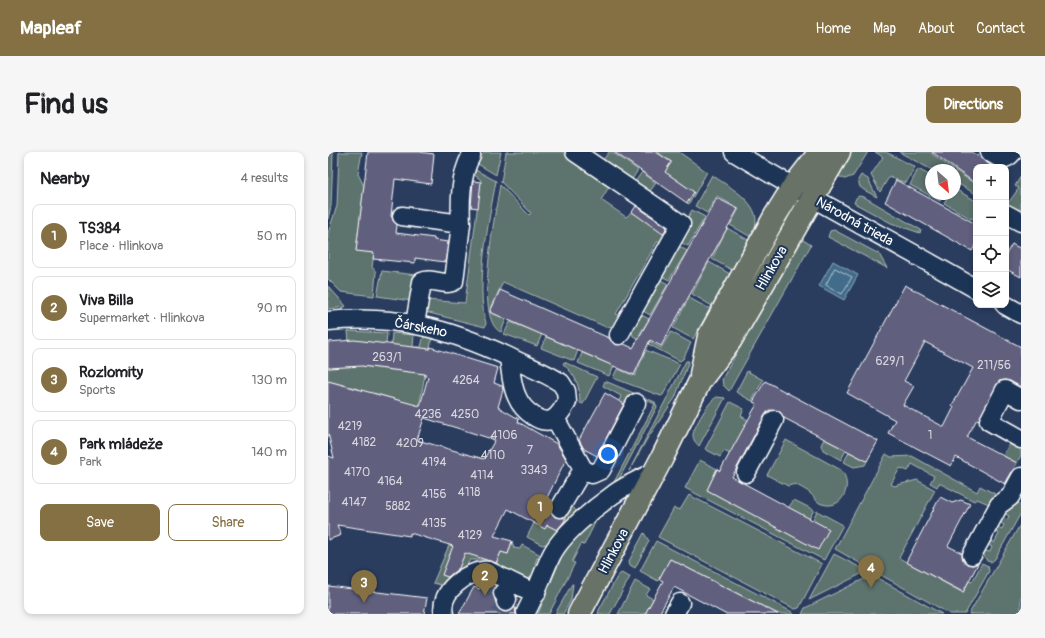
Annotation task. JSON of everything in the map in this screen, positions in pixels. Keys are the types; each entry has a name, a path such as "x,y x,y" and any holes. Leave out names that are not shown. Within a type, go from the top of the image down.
{"main road":[{"name":"Hlinkova","path":"700,381 710,336 775,216 793,188 820,152"},
{"name":"Hlinkova","path":"579,614 700,381 730,341 839,152"}],"street":[{"path":"576,152 681,224 619,335"},
{"name":"Národná trieda","path":"734,152 793,188 973,287"},
{"path":"990,152 999,159 1004,159 1008,158 1013,152"},
{"path":"414,324 422,282 428,280 449,283 454,281 461,224 460,204 466,164 470,153"},
{"path":"402,216 461,224"},
{"path":"1009,216 1021,222"},
{"path":"1009,307 1021,314"},
{"name":"Čárskeho","path":"328,321 369,320 414,324 464,337 561,383 566,391 567,402 556,418"},
{"path":"509,358 514,388 522,405 534,417 548,421 556,418 583,469 592,474 601,470 636,403"},
{"path":"1021,399 1005,390 989,421 1021,440"},
{"path":"746,473 774,420"},
{"path":"560,508 583,469"},
{"path":"513,604 530,591 551,555 578,524 614,494 654,472"},
{"path":"972,555 999,505 1010,497 1021,478"},
{"path":"444,614 442,605 446,593 477,579 483,571 489,571 530,591"}],"green space":[{"path":"328,152 333,152 333,154 331,206 328,219"},
{"path":"339,152 362,152 358,174 364,186 356,250 374,253 372,267 376,272 374,296 341,292 328,279 328,233 337,206"},
{"path":"486,152 501,152 496,175 476,163 476,158"},
{"path":"506,152 568,152 612,182 601,200 626,217 632,212 670,237 657,242 616,314 625,319 617,326 606,327 503,282 489,311 487,287 488,264 500,185 529,215 531,213 501,182"},
{"path":"609,152 612,152 638,170 629,184 600,164"},
{"path":"657,152 679,152 707,172 689,204 687,203 694,192 668,174 660,184 657,182 672,162"},
{"path":"851,152 868,152 853,176 845,179 838,176 841,167"},
{"path":"875,152 886,152 915,167 906,183 889,177 880,192 871,175 883,157"},
{"path":"899,152 933,152 932,154 946,164 925,164 925,166"},
{"path":"470,167 496,181 482,272 483,308 486,323 485,327 425,312 426,300 465,303 481,180 468,170"},
{"path":"918,169 925,173 925,193 910,185"},
{"path":"642,172 656,183 648,194 632,186"},
{"path":"961,174 972,182 973,181 973,192 961,185"},
{"path":"712,175 740,194 752,207 756,222 751,237 730,225 739,209 717,196 707,213 695,206"},
{"path":"861,175 868,179 877,197 860,187 858,180"},
{"path":"1021,176 1021,218 1009,212 1009,202 1019,188 1015,186"},
{"path":"961,192 973,199 973,218 971,219 944,203 946,200 961,200"},
{"path":"859,196 864,197 921,230 920,233 891,223 854,203 856,198"},
{"path":"692,210 705,217 688,246 676,240"},
{"path":"727,228 748,240 732,270 712,259"},
{"path":"834,230 879,254 887,268 828,237 830,231"},
{"path":"800,238 811,245 729,391 723,385 722,379"},
{"path":"674,243 687,251 669,280 657,274"},
{"path":"709,262 730,274 712,306 692,294"},
{"path":"382,271 416,275 412,301 377,296"},
{"path":"655,277 668,284 650,315 638,308"},
{"path":"328,286 346,306 345,307 328,309"},
{"path":"689,298 710,309 693,339 673,328"},
{"path":"490,312 506,319 501,332 493,324"},
{"path":"636,312 649,319 639,335 661,348 671,332 691,343 683,359 680,361 633,336 630,325"},
{"path":"510,322 542,334 537,346 504,334"},
{"path":"348,331 387,333 386,344 362,366 409,372 391,345 392,333 414,335 413,347 421,347 424,335 432,337 419,407 374,393 370,405 358,389 328,381 328,368 351,366"},
{"path":"546,337 578,350 574,361 541,348"},
{"path":"643,349 680,364 663,395 661,396 613,378 617,369 635,376 645,352 642,351"},
{"path":"582,353 614,366 609,376 578,363"},
{"path":"686,361 689,361 675,398 647,439 629,471"},
{"path":"564,362 597,377 583,404 580,403 576,381 571,372 563,364"},
{"path":"747,371 763,380 752,401 736,392"},
{"path":"605,381 655,402 657,407 617,483 551,543 542,545 527,537 536,519 559,531 572,506 577,512 569,519 613,484 655,404 635,395 628,406 619,401 621,396 603,386"},
{"path":"717,397 725,398 699,446 693,435 694,431 706,408"},
{"path":"730,402 744,409 741,416 748,420 730,454 724,451 720,457 705,449"},
{"path":"824,439 846,450 841,460 823,450 821,445"},
{"path":"786,440 841,470 845,475 846,488 841,500 830,505 822,504 817,501 808,491 795,484 788,486 767,475"},
{"path":"1009,444 1021,449 1021,455 1017,463 1003,456"},
{"path":"849,452 867,461 865,465 854,467 844,462"},
{"path":"886,454 891,457 912,456 977,492 980,486 995,494 989,504 977,499 974,501 939,483 937,487 930,483 934,476 912,464 908,471 900,468 891,484 894,486 917,480 935,490 899,558 963,593 969,581 972,582 982,563 988,566 989,571 965,614 950,614 835,549"},
{"path":"700,460 717,469 707,490 817,549 812,521 817,511 843,525 824,560 685,488"},
{"path":"689,495 822,564 799,608 795,609 658,537 674,508 680,510"},
{"path":"794,500 814,510 809,519 788,508"},
{"path":"1014,501 1021,505 1021,513 995,559 991,562 987,561 981,550 990,552 992,547 986,544 988,540 994,543 999,534 993,530 995,526 1002,529 1004,525 998,521 1001,517 1007,520 1009,516 1004,513"},
{"path":"602,509 584,545 581,544 572,562 575,563 549,614 538,614 564,550"},
{"path":"1021,523 1021,614 969,614"},
{"path":"644,533 649,541 635,568 630,565 629,561"},
{"path":"453,536 487,548 484,560 470,560 457,582 446,586 433,583"},
{"path":"512,541 514,548 520,549 522,545 539,554 542,558 541,560 537,558 535,564 538,566 532,577 526,580 496,565 501,552 508,554"},
{"path":"656,541 794,614 778,614 670,559 658,581 640,571"},
{"path":"834,554 867,571 809,600"},
{"path":"621,573 630,577 610,614 598,614 617,577"},
{"path":"872,575 942,614 802,614 805,608"},
{"path":"635,581 650,589 646,595 653,599 645,614 618,614"},
{"path":"572,584 571,600 563,614 555,614"}],"water":[{"path":"833,261 858,275 844,300 819,286"}],"building":[{"path":"368,152 419,152 434,154 431,184 395,179 391,216 397,225 396,233 434,238 434,240 448,242 445,262 415,258 415,263 373,259 374,253 356,251"},
{"path":"614,152 656,152 671,162 665,172 694,192 687,203"},
{"path":"932,152 972,152 989,164 973,164 973,182 961,173 961,164 948,164"},
{"path":"896,180 925,196 925,200 932,200 973,222 973,249 972,251 885,202"},
{"path":"473,181 481,182 478,208 471,207"},
{"path":"717,198 738,209 661,346 650,340 634,375 490,312 500,290 609,338 614,344 624,344 633,348"},
{"path":"636,206 667,227 663,234 632,212"},
{"path":"1012,244 1021,249 1021,277 1009,271 1009,249"},
{"path":"905,285 1021,347 1021,387 1010,381 999,381 979,420 977,419 967,437 1017,463 1005,484 956,457 951,466 888,433 895,420 847,393","holes":["925,342 973,368 952,406 954,407 944,427 903,405 914,386 904,381"]},
{"path":"354,340 430,349 430,347 498,368 494,383 502,386 503,390 498,407 519,419 518,422 557,444 566,459 543,506 550,510 555,517 566,518 563,523 557,530 547,525 545,529 508,509 494,536 512,541 508,554 501,552 496,563 465,553 459,568 448,577 442,575 453,546 410,533 410,536 337,525 341,535 328,540 328,456 334,458 328,433 328,381 420,406 428,377 425,376 425,374 362,366 328,368 328,342","holes":["424,418 495,440 484,459 417,440"]},
{"path":"765,381 878,441 867,461 784,418 779,411 769,410 765,415 732,477 829,529 818,550 707,490 717,469 720,471 757,404 753,402"},
{"path":"605,393 624,404 597,456 584,449 579,440"},
{"path":"940,497 952,503 961,500 970,504 948,546 962,553 963,560 967,564 973,565 979,562 963,592 906,562"},
{"path":"670,559 778,614 725,614 674,587 659,614 645,614 663,581 659,579"},
{"path":"484,582 496,586 493,594 498,609 508,612 515,607 516,614 459,614 474,587 480,589"},
{"path":"328,586 427,598 424,614 328,614"}],"tunnel":[{"path":"483,583 503,593"},
{"path":"500,614 506,602"}],"place":[{"name":"TS384","path":"540,527"},
{"name":"Park mládeže","path":"871,588"},
{"name":"Viva Billa","path":"485,596"},
{"name":"Rozlomity","path":"364,603"}]}
